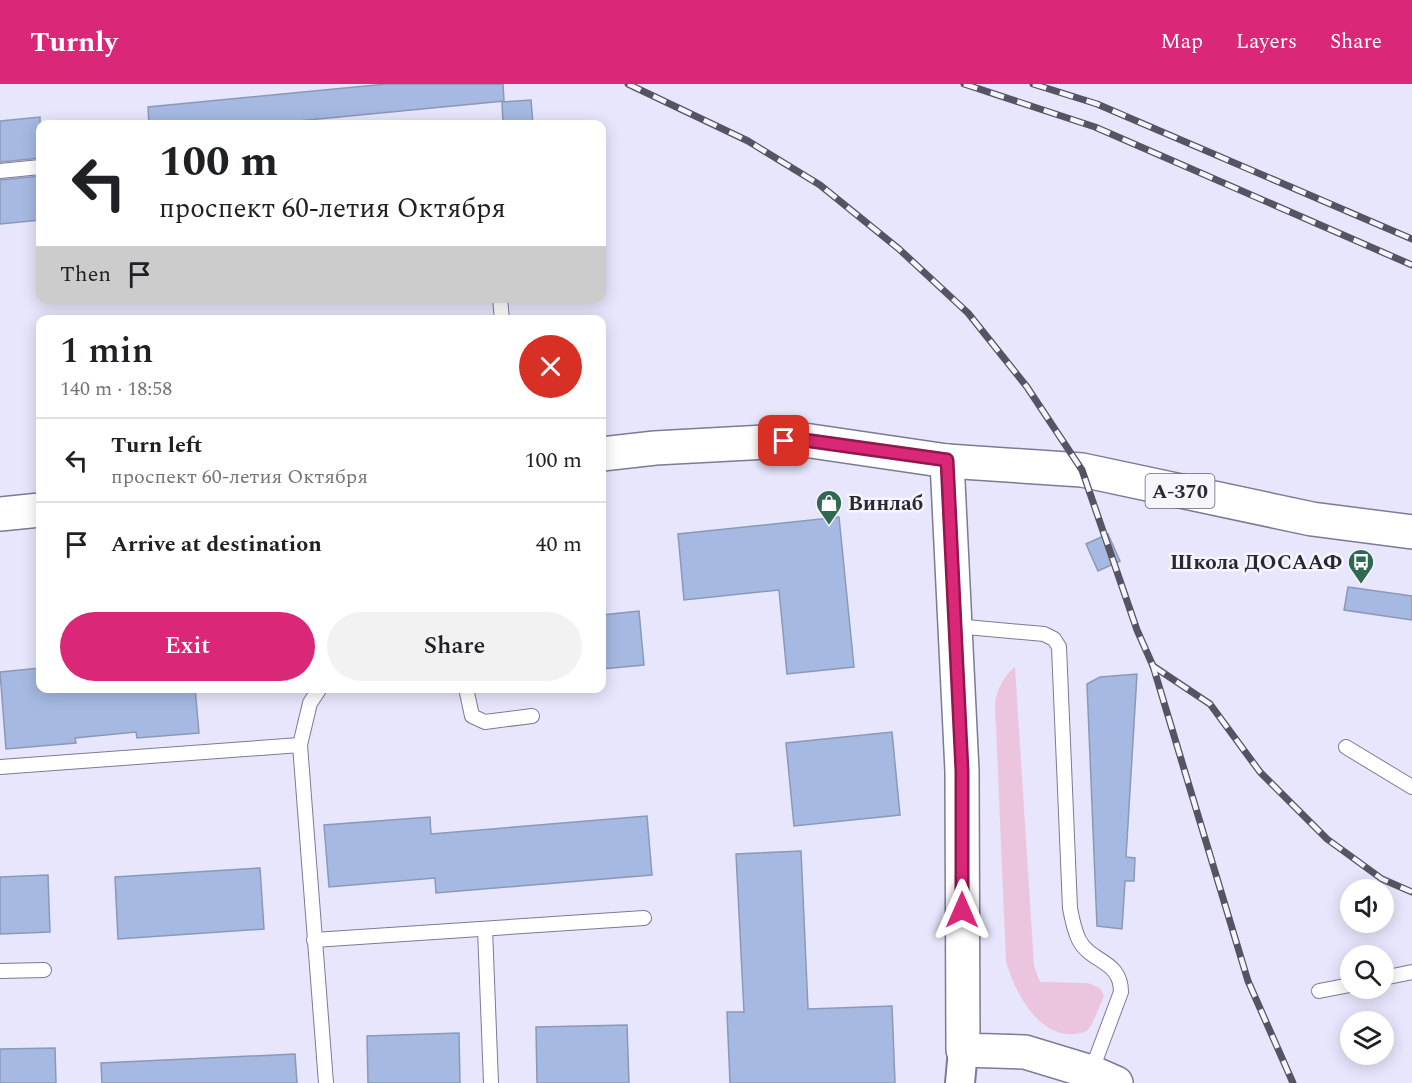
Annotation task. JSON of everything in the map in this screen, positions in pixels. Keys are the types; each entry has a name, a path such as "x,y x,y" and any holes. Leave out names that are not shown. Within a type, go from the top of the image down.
{"main road":[{"name":"А-370","path":"606,454 655,448 804,440 947,460 1082,470 1312,519 1412,532"},
{"path":"947,460 962,771 963,1050 1025,1052 1103,1078"},
{"path":"0,514 36,510"}],"street":[{"path":"960,1083 963,1050"}],"lane":[{"path":"0,171 36,167"},
{"path":"955,626 1044,634 1054,639 1059,646 1073,925 1079,940 1086,949 1115,970 1121,980 1121,992 1103,1078"},
{"path":"317,693 310,703 300,745 326,1083"},
{"path":"467,693 472,716 485,722 532,716"},
{"path":"0,767 300,745"},
{"path":"1346,747 1412,787"},
{"path":"314,940 644,918"},
{"path":"485,929 491,1083"},
{"path":"0,971 44,969"},
{"path":"1394,976 1412,972"},
{"path":"1319,991 1340,987"}],"shaded area":[{"path":"1015,667 1034,966 1040,982 1088,983 1100,988 1104,996 1087,1031 1072,1034 1057,1032 1034,1015 1016,989 1006,961 995,704 1001,684"}],"building":[{"path":"386,84 503,84 504,101 308,120 149,120 148,107"},
{"path":"531,100 533,120 503,120 502,102"},
{"path":"40,117 40,120 36,120 36,158 0,162 0,121"},
{"path":"36,176 36,220 0,224 0,180"},
{"path":"839,517 854,667 787,674 779,590 684,600 678,534"},
{"path":"1108,534 1120,561 1098,571 1086,544"},
{"path":"1348,587 1412,596 1412,620 1344,610"},
{"path":"639,611 644,665 606,669 606,615"},
{"path":"36,668 36,693 195,693 199,733 137,738 136,732 75,738 76,743 6,749 0,672"},
{"path":"1137,674 1126,857 1135,858 1134,881 1125,881 1122,929 1097,926 1087,684 1100,677"},
{"path":"892,732 900,815 794,826 786,743"},
{"path":"647,816 652,875 436,893 435,878 329,887 324,825 430,817 431,834"},
{"path":"801,851 808,1009 892,1006 895,1083 730,1083 727,1012 744,1012 736,854"},
{"path":"260,868 264,929 118,939 115,877"},
{"path":"48,875 50,932 0,934 0,877"},
{"path":"627,1025 629,1083 537,1083 536,1027"},
{"path":"459,1033 460,1083 368,1083 367,1036"},
{"path":"55,1048 56,1083 0,1083 0,1049"},
{"path":"295,1054 297,1083 102,1083 101,1063"}],"railway":[{"path":"628,84 748,141 820,185 899,249 968,313 1027,387 1082,470 1137,630 1153,666 1248,981 1293,1083"},
{"path":"964,84 1095,127 1412,265"},
{"path":"1033,84 1097,104 1412,239"},
{"path":"1153,666 1210,704 1260,772 1327,839 1382,879 1412,892"}],"place":[{"name":"Винлаб","path":"829,526"},
{"name":"Школа ДОСААФ","path":"1361,585"}],"route":[{"path":"784,441 804,440 947,460 962,771 962,910"}]}
